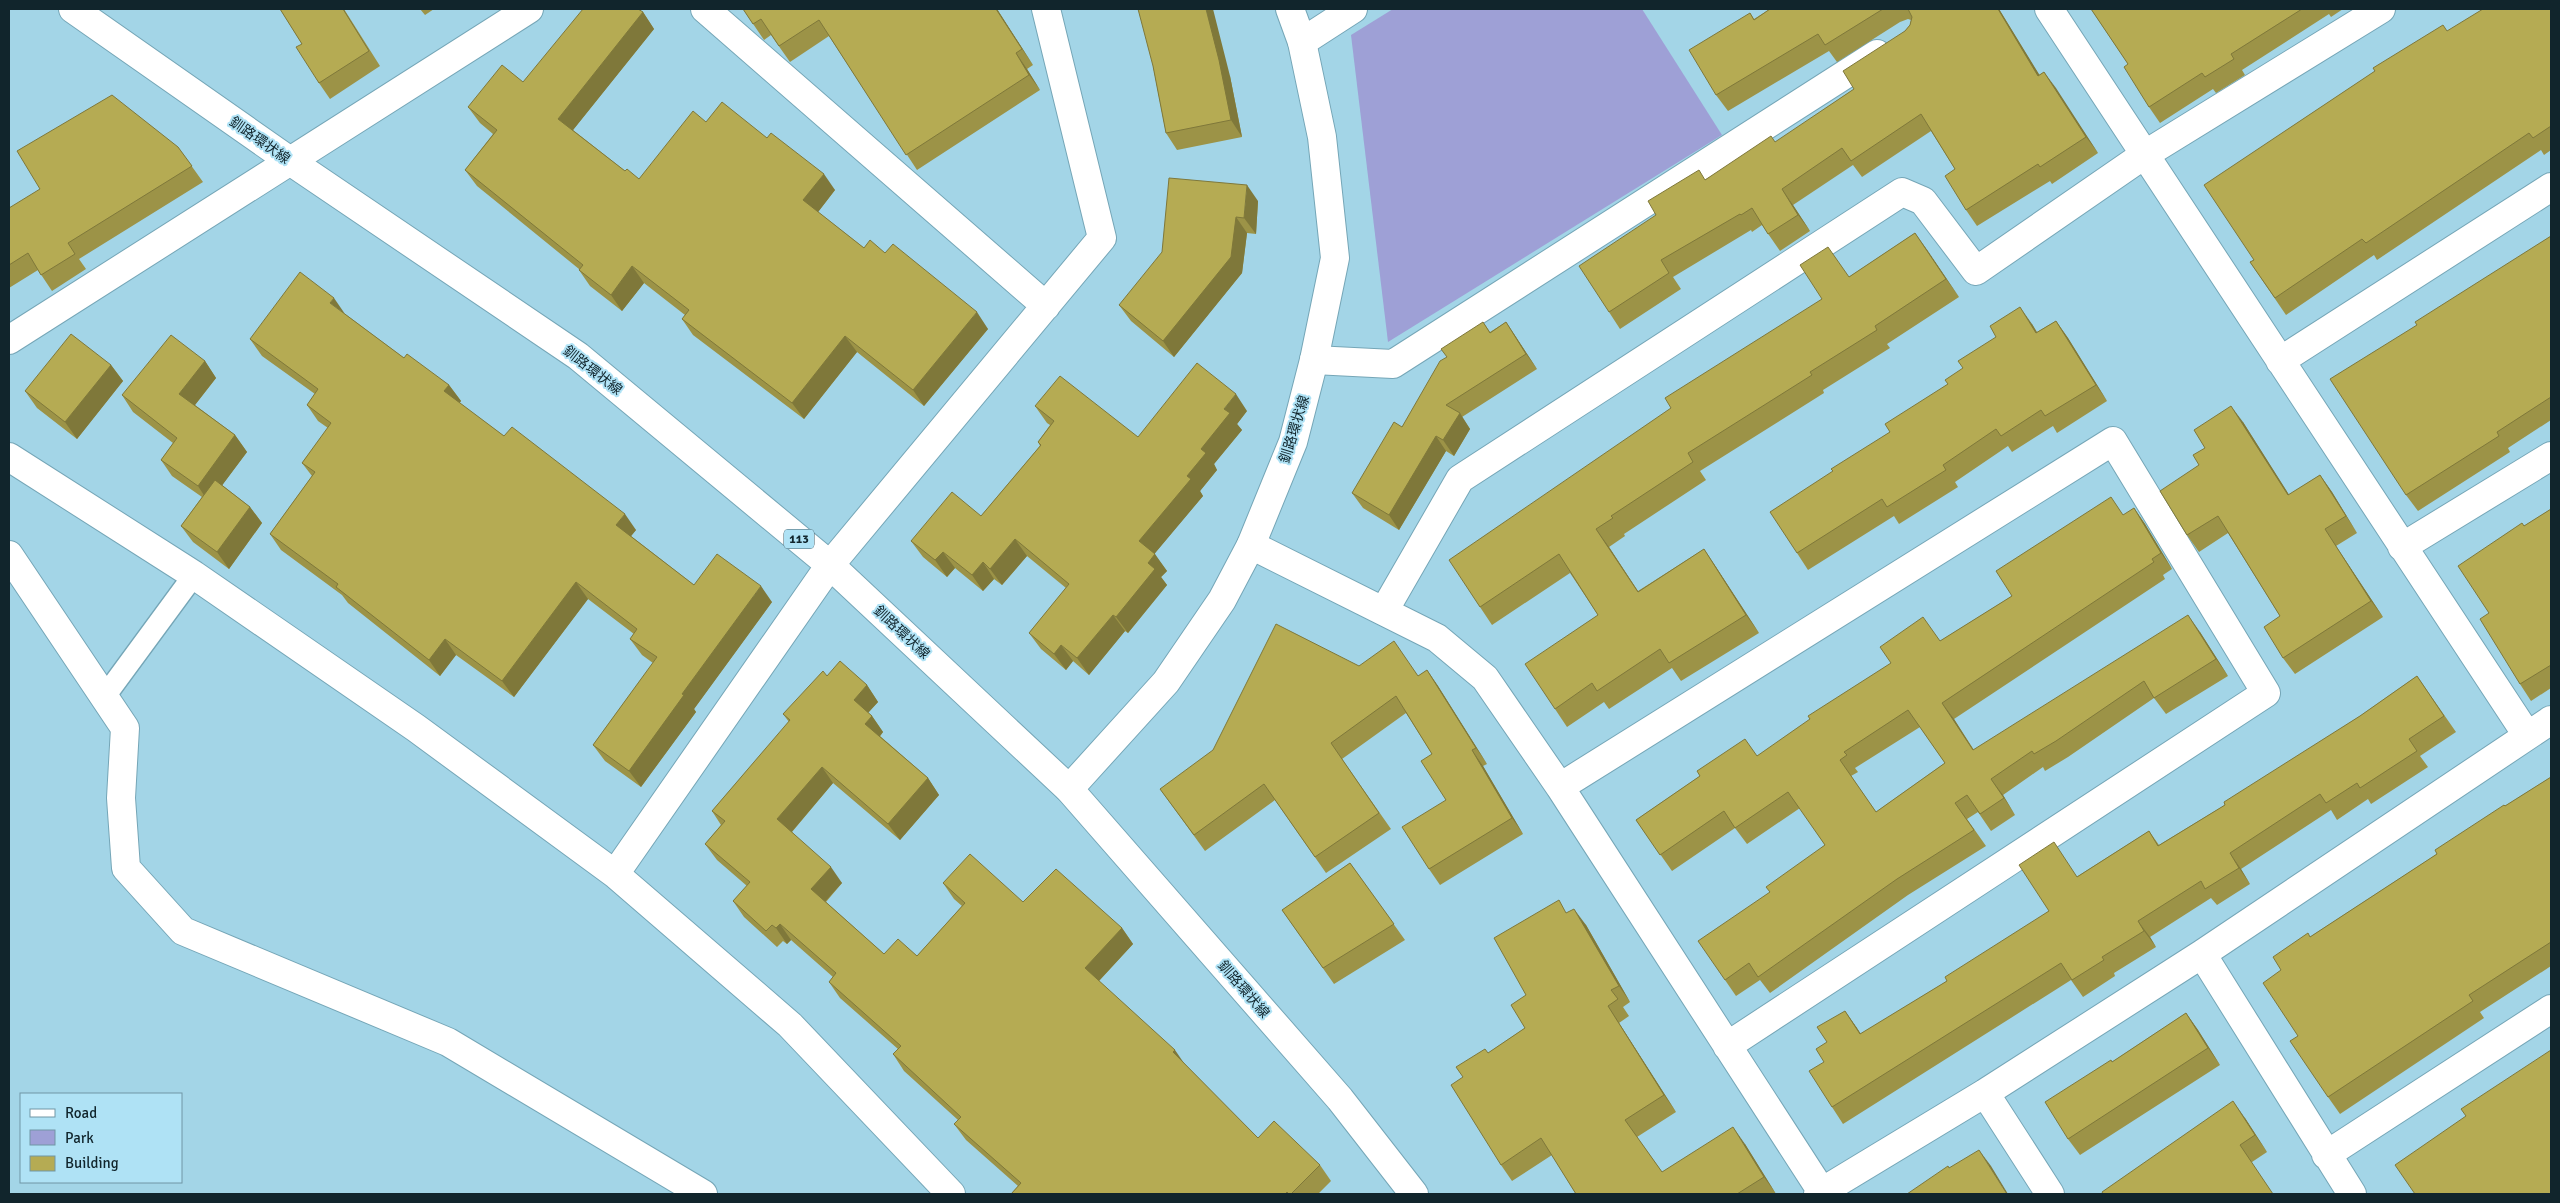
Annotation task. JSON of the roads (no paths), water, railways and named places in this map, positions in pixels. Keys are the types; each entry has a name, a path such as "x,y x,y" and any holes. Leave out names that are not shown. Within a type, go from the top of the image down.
{"street":[{"name":"釧路環状線","path":"73,9 290,161 578,356 830,565 1069,788 1340,1099 1407,1192"},
{"path":"9,340 528,9"},
{"path":"705,9 1046,306"},
{"path":"615,874 830,565 1102,238 1046,9"},
{"name":"釧路環状線","path":"1069,788 1166,682 1222,600 1251,545 1293,442 1314,360 1335,258 1322,137 1302,42 1290,9"},
{"path":"1302,42 1353,9"},
{"path":"2049,9 2527,735"},
{"path":"1384,611 1460,479 1902,192 1923,201 1976,271 2144,155 2381,9"},
{"path":"1314,360 1393,364 1899,40"},
{"path":"2280,361 2551,187"},
{"path":"1560,787 2113,441 2266,692 1727,1046"},
{"path":"2402,547 2551,456"},
{"path":"9,457 194,575 416,728 615,874 790,1025 951,1194"},
{"path":"1251,545 1437,638 1485,678 1560,787 1820,1193 1985,1093 2202,954 2551,720"},
{"path":"9,555 125,728 120,798 126,868 183,931 448,1042 703,1194"},
{"path":"2202,954 2352,1194"},
{"path":"2326,1155 2551,1009"},
{"path":"1985,1093 2050,1194"}],"lane":[{"path":"104,696 194,575"}]}
